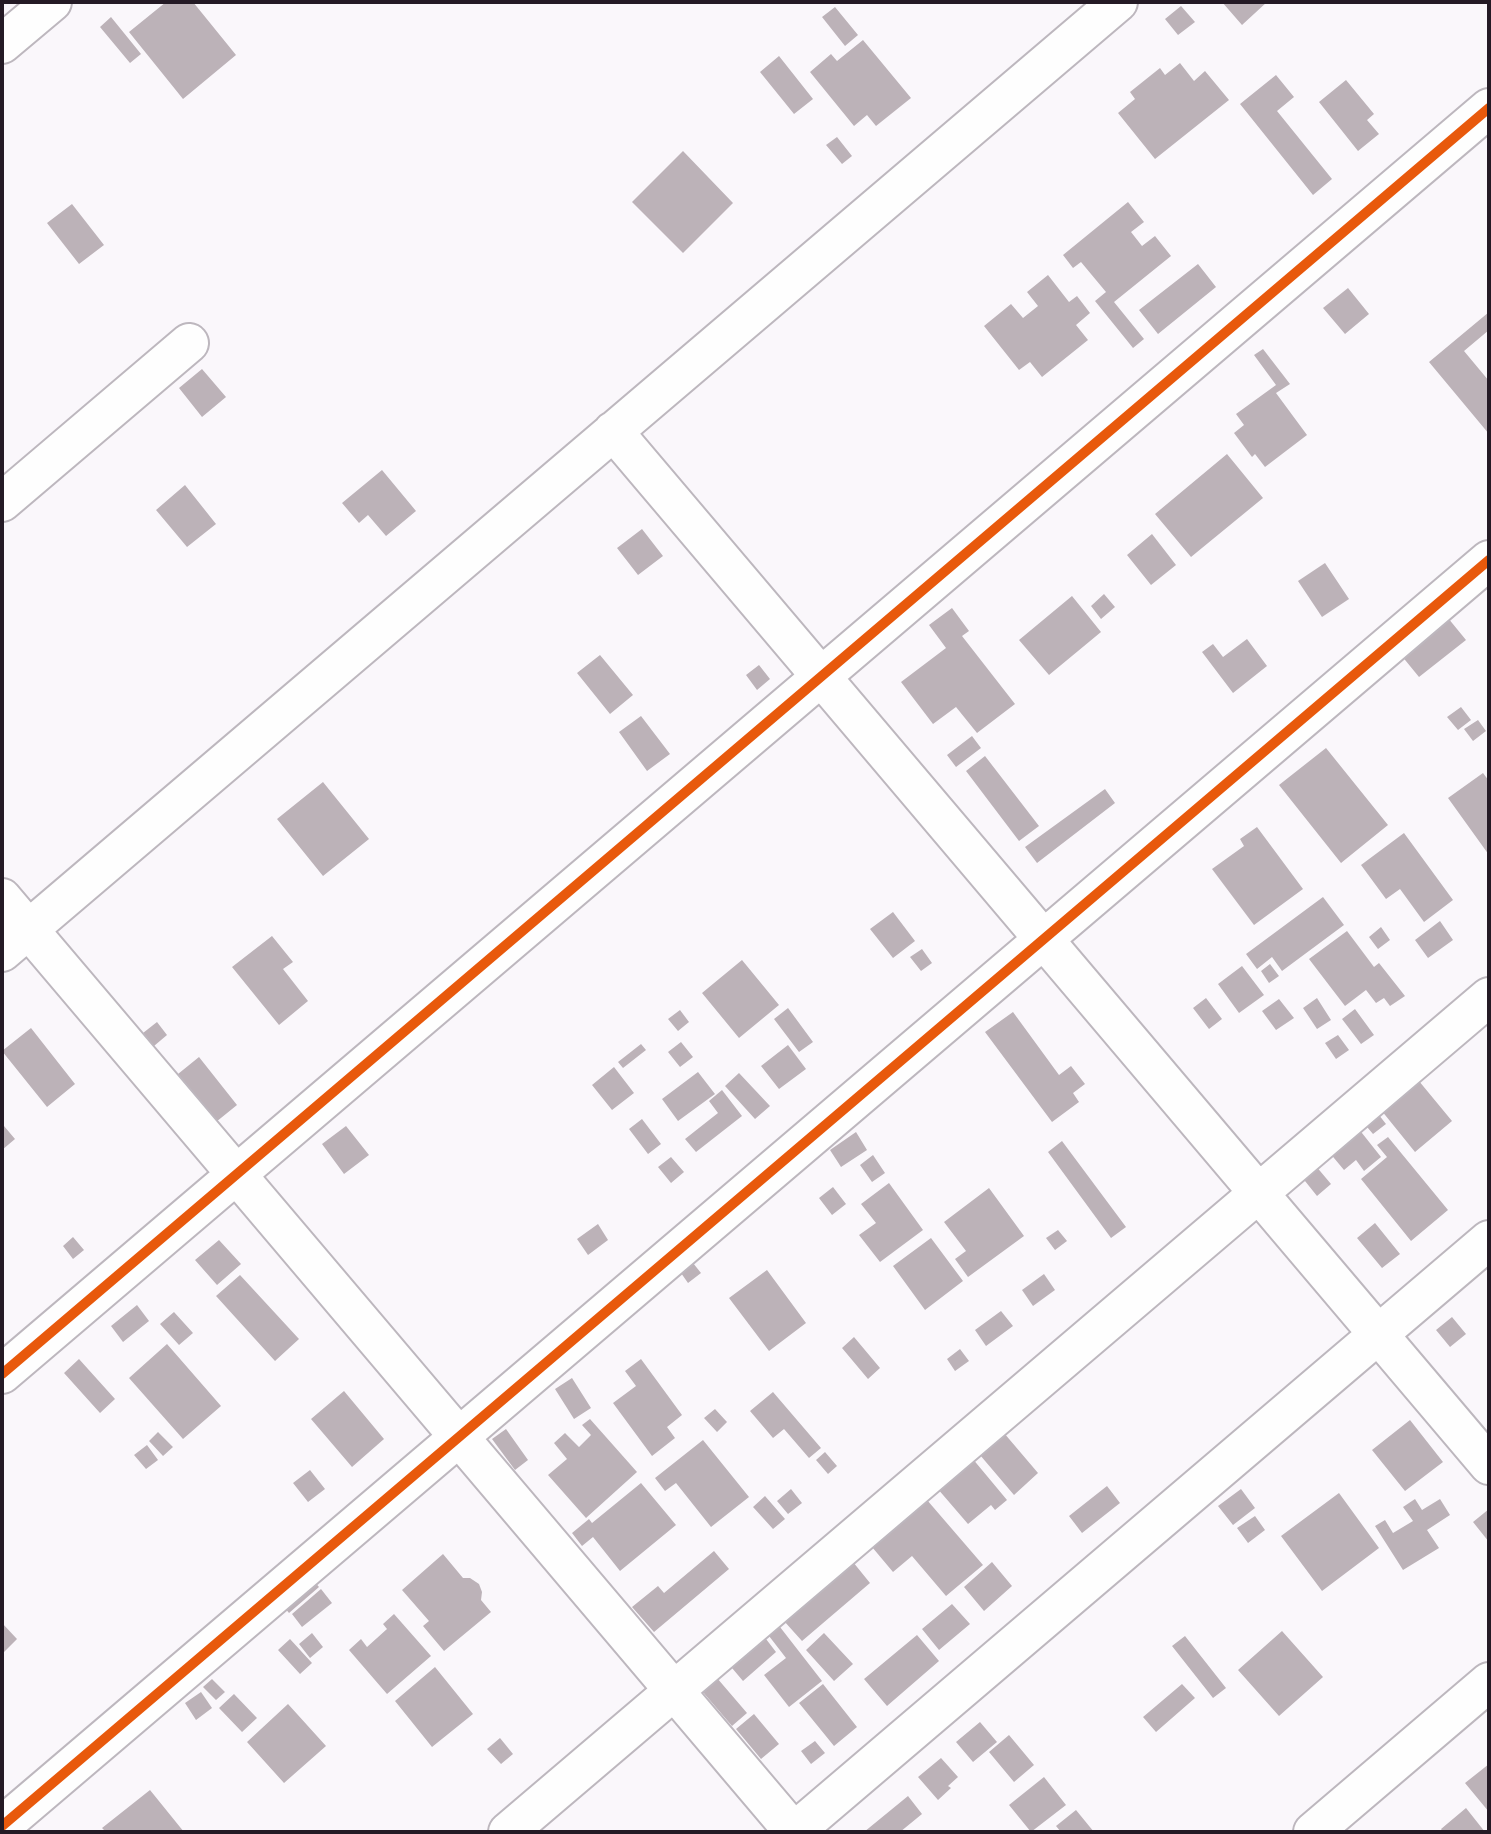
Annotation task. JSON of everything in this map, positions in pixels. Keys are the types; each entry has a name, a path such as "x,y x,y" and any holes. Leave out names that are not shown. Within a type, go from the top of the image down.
{"street":[{"path":"2,44 52,2"},
{"path":"15,940 1118,2"},
{"path":"2,1374 1489,108"},
{"path":"2,502 189,343"},
{"path":"613,431 1489,1465"},
{"path":"2,1826 1489,560"},
{"path":"2,898 15,940 237,1174 794,1832 1489,1240"},
{"path":"508,1832 1489,997"},
{"path":"1313,1832 1489,1682"}],"building":[{"path":"166,2 193,2 236,55 183,99 129,32"},
{"path":"1222,2 1267,2 1242,25"},
{"path":"1181,6 1195,22 1178,35 1165,19"},
{"path":"835,7 858,35 845,46 822,17"},
{"path":"111,17 141,54 130,63 100,27"},
{"path":"863,40 911,98 876,126 867,115 854,126 810,72 831,54 837,61"},
{"path":"779,56 813,99 794,114 760,72"},
{"path":"1180,63 1194,81 1205,71 1229,100 1155,159 1118,113 1135,99 1130,92 1160,68 1165,75"},
{"path":"1276,75 1294,97 1277,111 1332,179 1313,195 1240,104"},
{"path":"1346,80 1374,114 1367,120 1379,134 1358,151 1319,102"},
{"path":"837,137 852,156 842,164 826,145"},
{"path":"683,151 733,203 683,253 632,202"},
{"path":"1128,202 1144,222 1131,232 1142,246 1155,236 1171,256 1114,302 1144,339 1133,348 1095,301 1106,292 1081,262 1073,268 1063,255"},
{"path":"72,204 104,245 79,264 47,223"},
{"path":"1198,264 1216,287 1158,334 1139,310"},
{"path":"1048,275 1069,302 1077,296 1090,313 1076,325 1088,340 1042,377 1030,362 1019,370 984,326 1011,304 1023,318 1038,306 1027,292"},
{"path":"1348,288 1369,314 1345,334 1323,308"},
{"path":"1489,312 1489,330 1464,351 1489,381 1489,434 1429,362"},
{"path":"1263,349 1290,384 1276,393 1307,435 1265,467 1255,454 1252,457 1234,433 1244,425 1236,414 1276,385 1254,355"},
{"path":"202,369 226,397 202,417 179,388"},
{"path":"1227,454 1263,498 1191,557 1155,514"},
{"path":"382,470 416,511 386,536 368,515 359,523 342,503"},
{"path":"185,485 216,524 187,547 156,510"},
{"path":"642,529 663,556 638,575 617,548"},
{"path":"1152,534 1176,565 1151,585 1127,555"},
{"path":"1325,563 1349,599 1322,617 1298,581"},
{"path":"1104,594 1115,607 1101,619 1091,606"},
{"path":"1072,596 1101,632 1049,675 1019,640"},
{"path":"952,608 969,631 962,636 1015,704 977,733 956,707 933,724 901,682 946,648 929,625"},
{"path":"1448,618 1466,640 1419,677 1401,655"},
{"path":"1247,639 1267,666 1233,693 1202,652 1213,644 1223,657"},
{"path":"600,655 633,695 610,714 577,673"},
{"path":"759,665 770,679 757,690 746,675"},
{"path":"1461,707 1471,720 1458,730 1447,717"},
{"path":"641,716 670,754 647,771 619,732"},
{"path":"1478,720 1486,731 1473,741 1464,729"},
{"path":"972,736 981,748 956,767 947,755"},
{"path":"1326,748 1388,825 1341,863 1279,785"},
{"path":"985,756 1039,826 1019,841 966,771"},
{"path":"1483,773 1489,781 1489,855 1448,798"},
{"path":"323,782 369,839 323,876 277,819"},
{"path":"1105,789 1115,803 1037,863 1025,847"},
{"path":"1257,827 1303,889 1254,925 1212,869 1244,846 1240,839"},
{"path":"1404,833 1453,900 1424,922 1400,889 1386,899 1361,865"},
{"path":"1323,897 1344,925 1282,971 1272,957 1257,969 1246,954"},
{"path":"893,912 915,941 893,958 870,929"},
{"path":"1440,921 1453,940 1428,958 1415,940"},
{"path":"1381,927 1390,940 1378,949 1369,937"},
{"path":"1347,931 1374,967 1379,963 1405,996 1390,1006 1384,998 1376,1003 1366,990 1345,1006 1309,959"},
{"path":"272,936 293,962 283,969 308,1001 279,1025 232,967"},
{"path":"922,949 932,963 921,971 910,957"},
{"path":"742,960 779,1005 739,1038 702,993"},
{"path":"1270,964 1279,976 1269,983 1261,971"},
{"path":"1242,966 1264,995 1239,1013 1218,984"},
{"path":"1206,998 1222,1019 1209,1029 1193,1008"},
{"path":"1317,998 1331,1020 1317,1029 1303,1008"},
{"path":"1279,999 1294,1018 1276,1030 1262,1011"},
{"path":"788,1008 813,1042 799,1052 774,1019"},
{"path":"1355,1009 1374,1035 1361,1044 1342,1019"},
{"path":"680,1010 689,1022 678,1031 668,1019"},
{"path":"1013,1012 1059,1075 1071,1066 1085,1084 1073,1093 1079,1102 1052,1122 985,1032"},
{"path":"157,1022 167,1035 154,1046 143,1033"},
{"path":"31,1028 75,1084 47,1107 2,1051"},
{"path":"1338,1035 1349,1050 1336,1059 1325,1043"},
{"path":"681,1042 693,1057 680,1067 668,1052"},
{"path":"641,1044 646,1050 623,1068 618,1062"},
{"path":"788,1045 806,1069 779,1089 761,1066"},
{"path":"199,1057 237,1105 216,1122 178,1074"},
{"path":"614,1067 634,1093 612,1110 592,1085"},
{"path":"698,1072 715,1094 678,1121 662,1099"},
{"path":"739,1073 770,1106 755,1119 725,1086"},
{"path":"1414,1075 1452,1121 1415,1152 1377,1105"},
{"path":"722,1090 742,1116 696,1152 685,1139 718,1113 709,1101"},
{"path":"1375,1110 1386,1124 1373,1134 1362,1121"},
{"path":"642,1119 661,1144 648,1154 629,1129"},
{"path":"4,1126 15,1139 2,1150 2,1128"},
{"path":"346,1126 369,1155 344,1174 322,1144"},
{"path":"1358,1128 1381,1157 1364,1171 1356,1160 1344,1170 1329,1152"},
{"path":"856,1132 867,1150 841,1167 830,1150"},
{"path":"1388,1137 1448,1210 1411,1241 1361,1179 1387,1157 1377,1145"},
{"path":"1062,1141 1126,1227 1111,1238 1048,1152"},
{"path":"873,1155 885,1173 872,1182 860,1165"},
{"path":"671,1157 684,1172 671,1183 658,1167"},
{"path":"1315,1165 1331,1184 1317,1196 1301,1176"},
{"path":"889,1183 923,1230 880,1262 859,1235 876,1223 861,1204"},
{"path":"833,1187 846,1204 832,1215 819,1198"},
{"path":"989,1188 1024,1236 968,1277 955,1259 966,1251 944,1222"},
{"path":"1375,1223 1400,1254 1382,1268 1357,1238"},
{"path":"598,1224 608,1240 588,1255 577,1239"},
{"path":"1058,1230 1067,1241 1055,1250 1046,1238"},
{"path":"73,1237 84,1250 73,1259 63,1246"},
{"path":"931,1238 963,1281 925,1310 893,1266"},
{"path":"219,1240 241,1264 217,1285 195,1260"},
{"path":"693,1263 701,1273 688,1283 681,1273"},
{"path":"767,1270 806,1323 769,1351 729,1298"},
{"path":"1044,1274 1055,1290 1033,1306 1022,1290"},
{"path":"240,1275 299,1339 275,1361 216,1296"},
{"path":"137,1305 149,1321 123,1342 111,1326"},
{"path":"1001,1311 1013,1326 986,1346 975,1330"},
{"path":"174,1312 193,1333 179,1345 160,1324"},
{"path":"1452,1317 1466,1334 1450,1347 1436,1330"},
{"path":"854,1337 880,1368 868,1379 842,1348"},
{"path":"167,1344 221,1406 183,1439 129,1378"},
{"path":"960,1349 969,1361 955,1371 947,1359"},
{"path":"79,1359 115,1399 100,1413 64,1373"},
{"path":"641,1359 682,1415 667,1427 675,1438 652,1456 613,1403 636,1386 625,1371"},
{"path":"572,1378 591,1408 574,1419 555,1389"},
{"path":"344,1391 384,1439 352,1467 311,1419"},
{"path":"773,1392 821,1448 809,1458 784,1429 773,1438 750,1411"},
{"path":"715,1409 727,1422 717,1432 704,1418"},
{"path":"590,1419 637,1472 586,1518 548,1475 567,1459 554,1443 565,1433 579,1447 591,1435 582,1425"},
{"path":"1410,1420 1443,1462 1405,1491 1372,1450"},
{"path":"506,1429 528,1460 515,1470 492,1439"},
{"path":"158,1432 173,1447 163,1456 149,1441"},
{"path":"1004,1433 1038,1473 1014,1495 980,1455"},
{"path":"703,1440 749,1497 711,1527 676,1483 665,1491 655,1478"},
{"path":"147,1445 158,1460 146,1469 134,1455"},
{"path":"825,1452 837,1466 828,1474 816,1460"},
{"path":"972,1458 1007,1500 995,1510 991,1505 968,1524 937,1488"},
{"path":"310,1470 325,1489 308,1502 293,1483"},
{"path":"641,1483 676,1525 620,1571 593,1537 582,1546 572,1533 589,1519 592,1523"},
{"path":"1107,1486 1120,1503 1082,1533 1069,1516"},
{"path":"791,1489 802,1503 788,1514 777,1501"},
{"path":"1241,1489 1255,1508 1233,1525 1218,1506"},
{"path":"1339,1493 1379,1548 1322,1591 1281,1536"},
{"path":"765,1496 785,1519 773,1529 753,1507"},
{"path":"1415,1499 1422,1510 1440,1499 1450,1515 1427,1530 1439,1548 1403,1570 1375,1526 1385,1520 1393,1533 1413,1521 1403,1507"},
{"path":"927,1500 983,1565 946,1596 912,1556 893,1572 872,1547"},
{"path":"1489,1509 1489,1542 1473,1522"},
{"path":"1255,1516 1265,1530 1248,1543 1237,1528"},
{"path":"714,1551 729,1569 654,1632 632,1607 658,1586 664,1593"},
{"path":"443,1554 463,1578 470,1578 479,1584 481,1600 491,1612 444,1651 423,1626 429,1621 402,1590"},
{"path":"853,1562 870,1583 802,1641 784,1621"},
{"path":"992,1562 1012,1586 984,1611 964,1587"},
{"path":"309,1575 319,1587 289,1613 279,1601"},
{"path":"321,1589 332,1603 302,1627 292,1614"},
{"path":"952,1604 970,1624 939,1650 922,1629"},
{"path":"394,1614 431,1656 387,1694 349,1650 361,1639 367,1647 387,1629 383,1624"},
{"path":"2,1623 17,1639 2,1654"},
{"path":"780,1627 822,1681 789,1707 764,1675 786,1658 769,1636"},
{"path":"1282,1631 1323,1677 1279,1716 1238,1670"},
{"path":"312,1633 323,1647 310,1658 299,1644"},
{"path":"824,1633 853,1664 834,1681 806,1650"},
{"path":"917,1635 939,1661 887,1706 864,1679"},
{"path":"1185,1636 1226,1688 1213,1698 1172,1646"},
{"path":"290,1639 312,1663 300,1674 278,1650"},
{"path":"766,1639 776,1652 743,1681 732,1668"},
{"path":"435,1667 473,1714 432,1747 395,1701"},
{"path":"717,1678 747,1713 732,1726 702,1691"},
{"path":"212,1679 225,1692 216,1700 203,1687"},
{"path":"823,1684 857,1727 834,1746 799,1703"},
{"path":"1182,1684 1195,1698 1156,1732 1143,1717"},
{"path":"201,1692 212,1708 196,1720 185,1703"},
{"path":"234,1694 257,1718 242,1732 219,1708"},
{"path":"288,1704 326,1746 284,1783 247,1742"},
{"path":"754,1714 779,1744 761,1759 736,1729"},
{"path":"980,1722 997,1742 973,1762 956,1742"},
{"path":"1009,1735 1034,1765 1014,1782 989,1752"},
{"path":"500,1738 513,1754 501,1764 487,1749"},
{"path":"815,1741 825,1753 811,1764 801,1751"},
{"path":"941,1758 958,1777 938,1800 918,1777"},
{"path":"1489,1764 1489,1812 1465,1783"},
{"path":"1044,1777 1066,1805 1031,1832 1009,1805"},
{"path":"150,1790 184,1832 106,1832 102,1828"},
{"path":"908,1796 922,1814 900,1832 864,1832"},
{"path":"1466,1808 1485,1832 1443,1832 1441,1829"},
{"path":"1076,1810 1094,1832 1061,1832 1056,1826"}],"cycle path":[{"path":"2,1374 1489,108"},
{"path":"2,1826 1489,560"}]}
